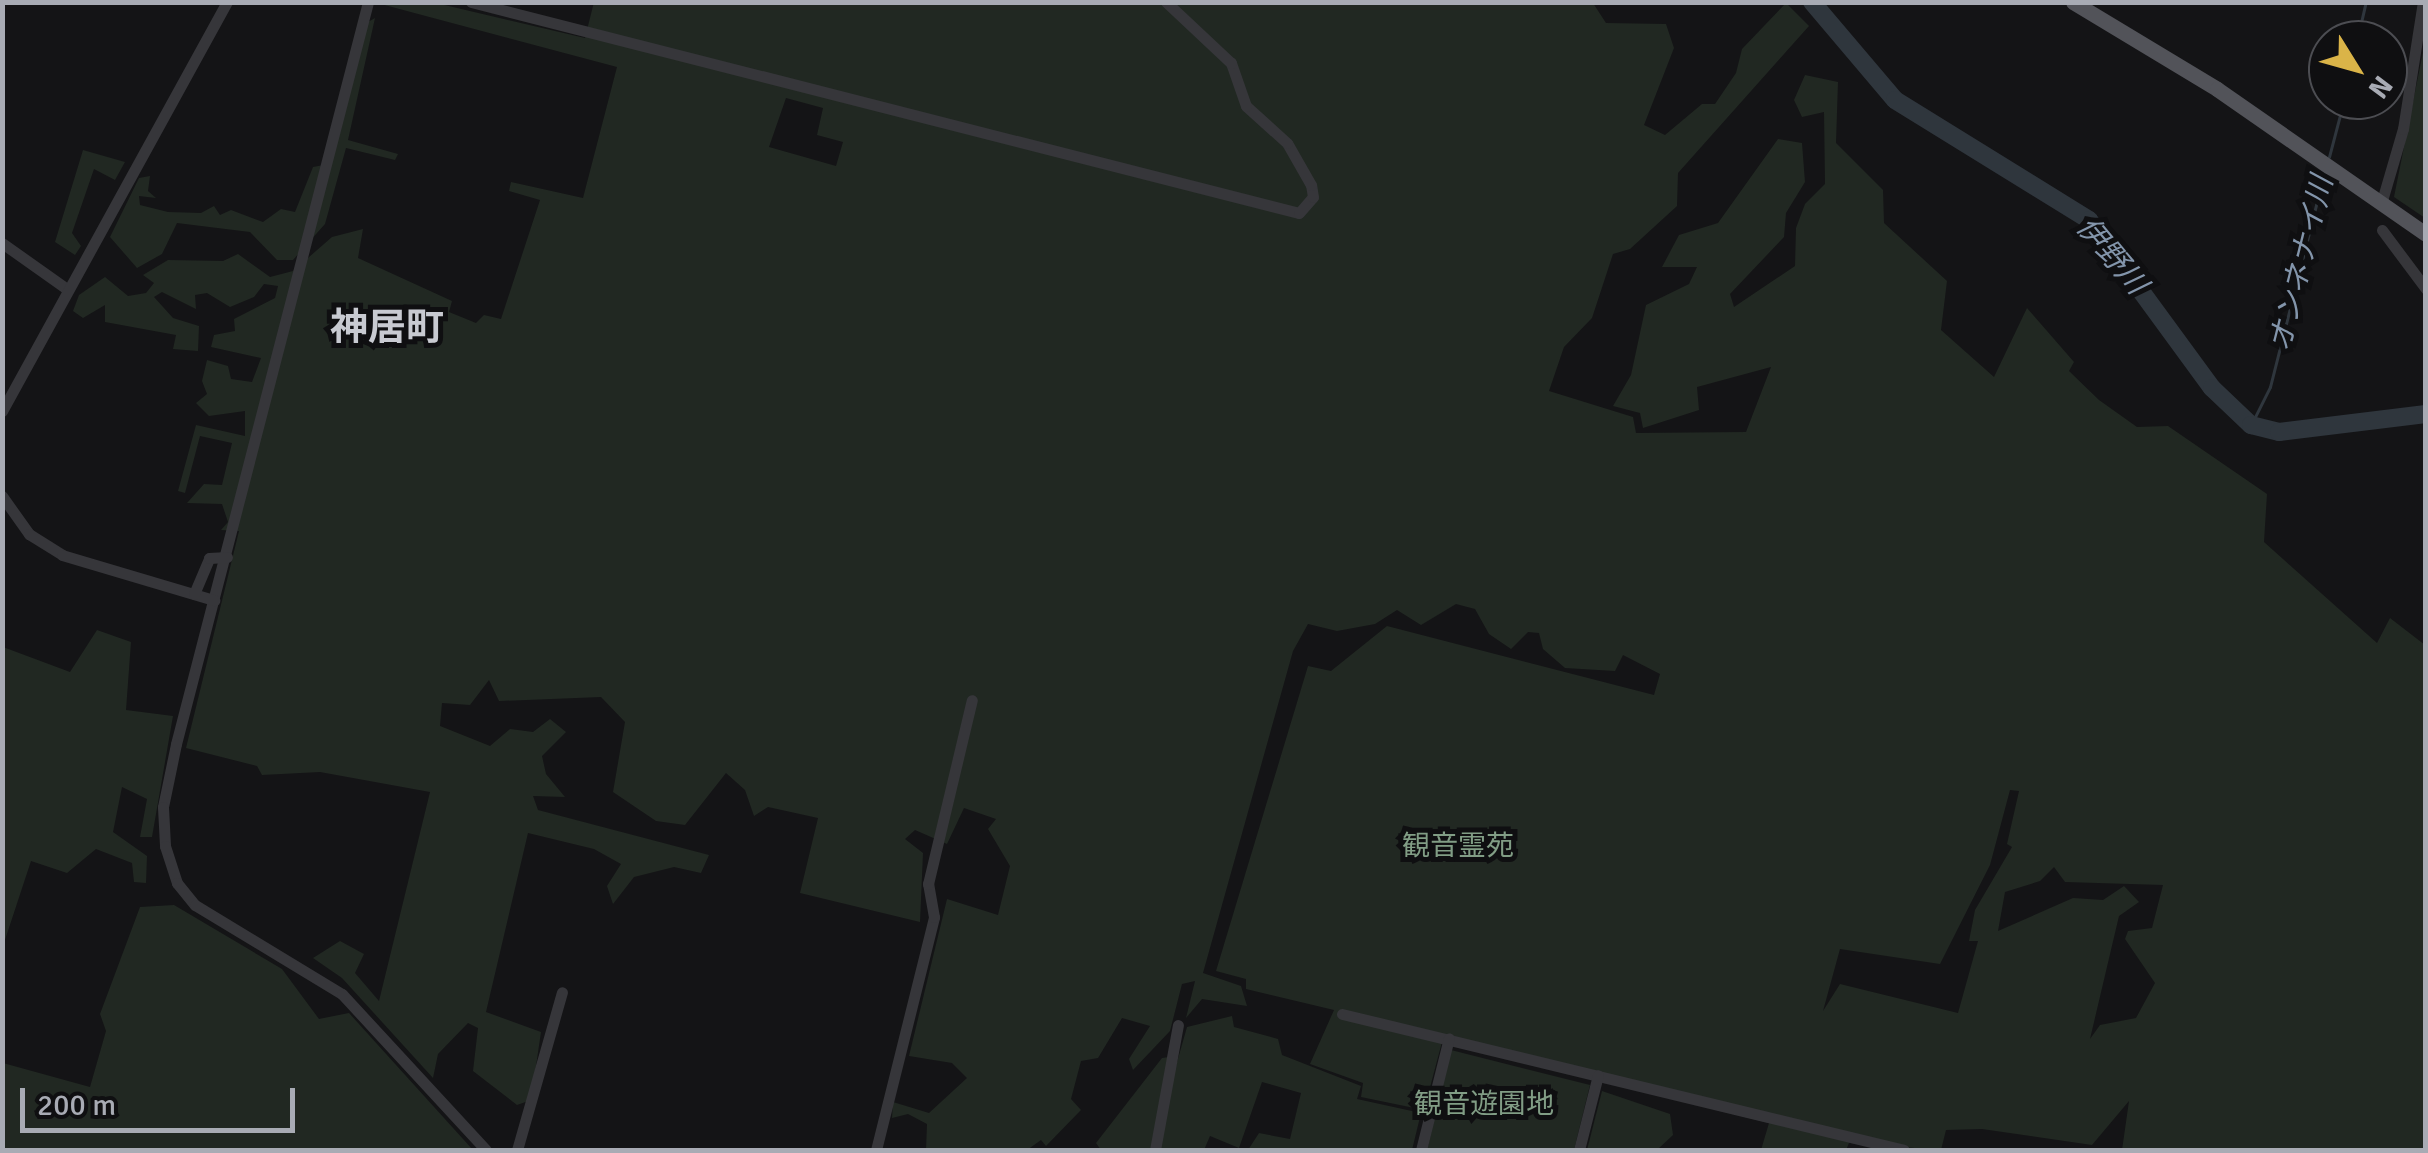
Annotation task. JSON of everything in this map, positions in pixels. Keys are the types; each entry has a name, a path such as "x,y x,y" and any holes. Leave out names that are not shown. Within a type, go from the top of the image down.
{"main road":[{"path":"2073,2 2217,89 2426,234"}],"street":[{"path":"2,411 227,2"},
{"path":"368,2 162,808 177,883 212,920 302,965 342,994 486,1150"},
{"path":"470,2 1299,212 1313,197 1311,185 1287,143 1246,106 1230,62 1166,2"},
{"path":"2381,204 2402,129 2423,2"},
{"path":"2382,230 2426,288"},
{"path":"2,242 67,289"},
{"path":"2,496 29,534 52,550 214,600"},
{"path":"194,594 209,558 227,558"},
{"path":"876,1150 934,918 928,884 972,700"},
{"path":"517,1150 562,992"},
{"path":"1342,1014 1904,1150"},
{"path":"1155,1150 1178,1026"},
{"path":"1421,1150 1448,1038"},
{"path":"1579,1150 1598,1075"}],"green space":[{"name":"観音霊苑","path":"594,2 1593,3 1606,23 1666,24 1674,48 1644,125 1665,135 1702,104 1715,104 1736,73 1742,49 1786,3 1809,26 1678,173 1677,206 1630,249 1613,254 1592,318 1564,347 1549,391 1633,417 1636,433 1746,432 1771,367 1697,387 1699,410 1643,428 1640,413 1613,406 1631,375 1646,305 1689,284 1697,267 1662,267 1679,235 1718,223 1778,139 1802,143 1805,182 1786,213 1784,237 1730,294 1734,307 1795,266 1796,228 1805,204 1825,184 1824,112 1802,117 1794,100 1805,75 1838,82 1836,143 1883,190 1884,223 1947,281 1941,330 1994,377 2027,308 2074,362 2069,371 2099,400 2137,427 2168,426 2267,494 2264,542 2377,643 2390,618 2425,645 2425,1150 2122,1150 2129,1101 2092,1145 1982,1129 1946,1130 1941,1150 1849,1143 1846,1150 1761,1150 1769,1123 1442,1042 1424,1110 1361,1097 1363,1083 1310,1064 1334,1010 1246,989 1246,979 1216,971 1308,666 1331,671 1387,626 1654,695 1660,674 1623,655 1615,671 1565,668 1543,649 1539,633 1528,632 1511,649 1489,634 1475,609 1456,604 1421,625 1397,610 1375,624 1337,631 1308,624 1293,651 1203,973 1241,986 1247,1006 1202,999 1186,1018 1195,981 1182,984 1170,1031 1133,1070 1129,1059 1150,1026 1122,1018 1098,1058 1081,1061 1071,1099 1081,1110 1046,1146 1041,1140 1027,1150 926,1150 927,1124 908,1114 892,1118 893,1102 929,1113 967,1078 952,1063 909,1056 947,899 998,915 1010,866 988,829 996,819 964,808 947,844 915,830 905,839 923,853 920,922 800,893 818,818 768,807 754,816 745,790 726,773 685,825 656,821 613,792 625,722 601,697 499,701 489,680 470,705 442,703 440,726 490,746 510,729 533,732 550,719 566,732 542,756 546,774 565,797 533,796 538,810 709,855 701,873 674,867 634,877 613,904 607,886 621,864 594,849 528,833 486,1012 541,1032 531,1100 517,1105 473,1071 478,1028 468,1023 438,1054 433,1078 342,978 313,958 340,941 364,954 355,973 379,1001 430,792 320,772 262,775 257,766 186,748 239,531 221,530 228,522 222,504 187,503 204,484 222,485 232,443 200,436 185,493 178,491 196,425 245,436 245,411 209,416 196,403 207,394 202,381 207,360 228,366 231,379 252,382 261,358 211,347 214,335 235,331 234,319 275,298 278,286 264,284 254,297 230,307 207,293 195,295 196,309 162,292 154,297 173,318 199,326 198,351 173,349 176,335 105,322 105,305 83,318 73,311 79,295 105,277 128,296 146,293 154,283 143,275 168,260 223,261 238,254 270,277 293,271 332,237 363,229 358,258 452,301 449,312 476,323 484,315 501,319 540,200 509,191 511,182 583,198 617,67 377,3 436,3 585,38","holes":["786,98 823,108 817,135 843,142 836,166 769,147","2010,790 2019,791 2007,844 2012,847 1975,910 1969,941 1978,941 1958,1013 1840,984 1823,1011 1840,949 1940,964 1990,865","2054,867 2065,882 2163,885 2152,928 2128,931 2125,939 2155,983 2136,1018 2100,1025 2090,1039 2119,916 2139,902 2124,886 2103,900 2073,898 1998,931 2005,892 2040,881"]},
{"path":"375,18 348,140 398,154 395,160 346,148 325,224 293,260 277,260 250,232 177,223 162,254 137,268 110,237 139,178 150,176 148,191 156,198 139,196 140,205 168,212 201,213 214,206 220,215 231,210 263,222 281,209 295,212 313,167 329,164 368,22"},
{"path":"2425,42 2426,218 2394,197"},
{"path":"83,150 125,162 115,180 94,169 72,233 81,246 75,255 55,242"},
{"path":"97,630 131,642 126,710 173,716 152,837 140,837 147,799 122,787 113,832 147,856 146,883 134,882 132,863 96,849 67,873 31,861 3,946 3,647 70,672"},
{"path":"174,905 282,969 319,1019 349,1013 473,1150 3,1150 3,1063 90,1087 106,1031 100,1014 140,907"},
{"path":"1232,1016 1234,1027 1278,1039 1282,1055 1361,1086 1357,1099 1421,1113 1412,1150 1248,1150 1259,1133 1290,1139 1301,1093 1262,1082 1239,1148 1210,1136 1204,1150 1101,1150 1096,1143 1162,1058 1169,1057 1166,1101 1187,1027"},
{"name":"観音遊園地","path":"1451,1050 1590,1085 1574,1150 1427,1150"},
{"path":"1602,1091 1670,1114 1673,1135 1657,1150 1587,1150"}],"waterway":[{"name":"伊野川","path":"1812,2 1895,100 2089,220 2212,388 2251,425 2279,432 2426,414"},
{"name":"オンネナイ川","path":"2362,20 2366,2"},
{"name":"オンネナイ川","path":"2329,157 2339,120"},
{"name":"オンネナイ川","path":"2251,425 2270,387 2324,174"}],"district":[{"name":"神居町","path":"387,328"}]}
